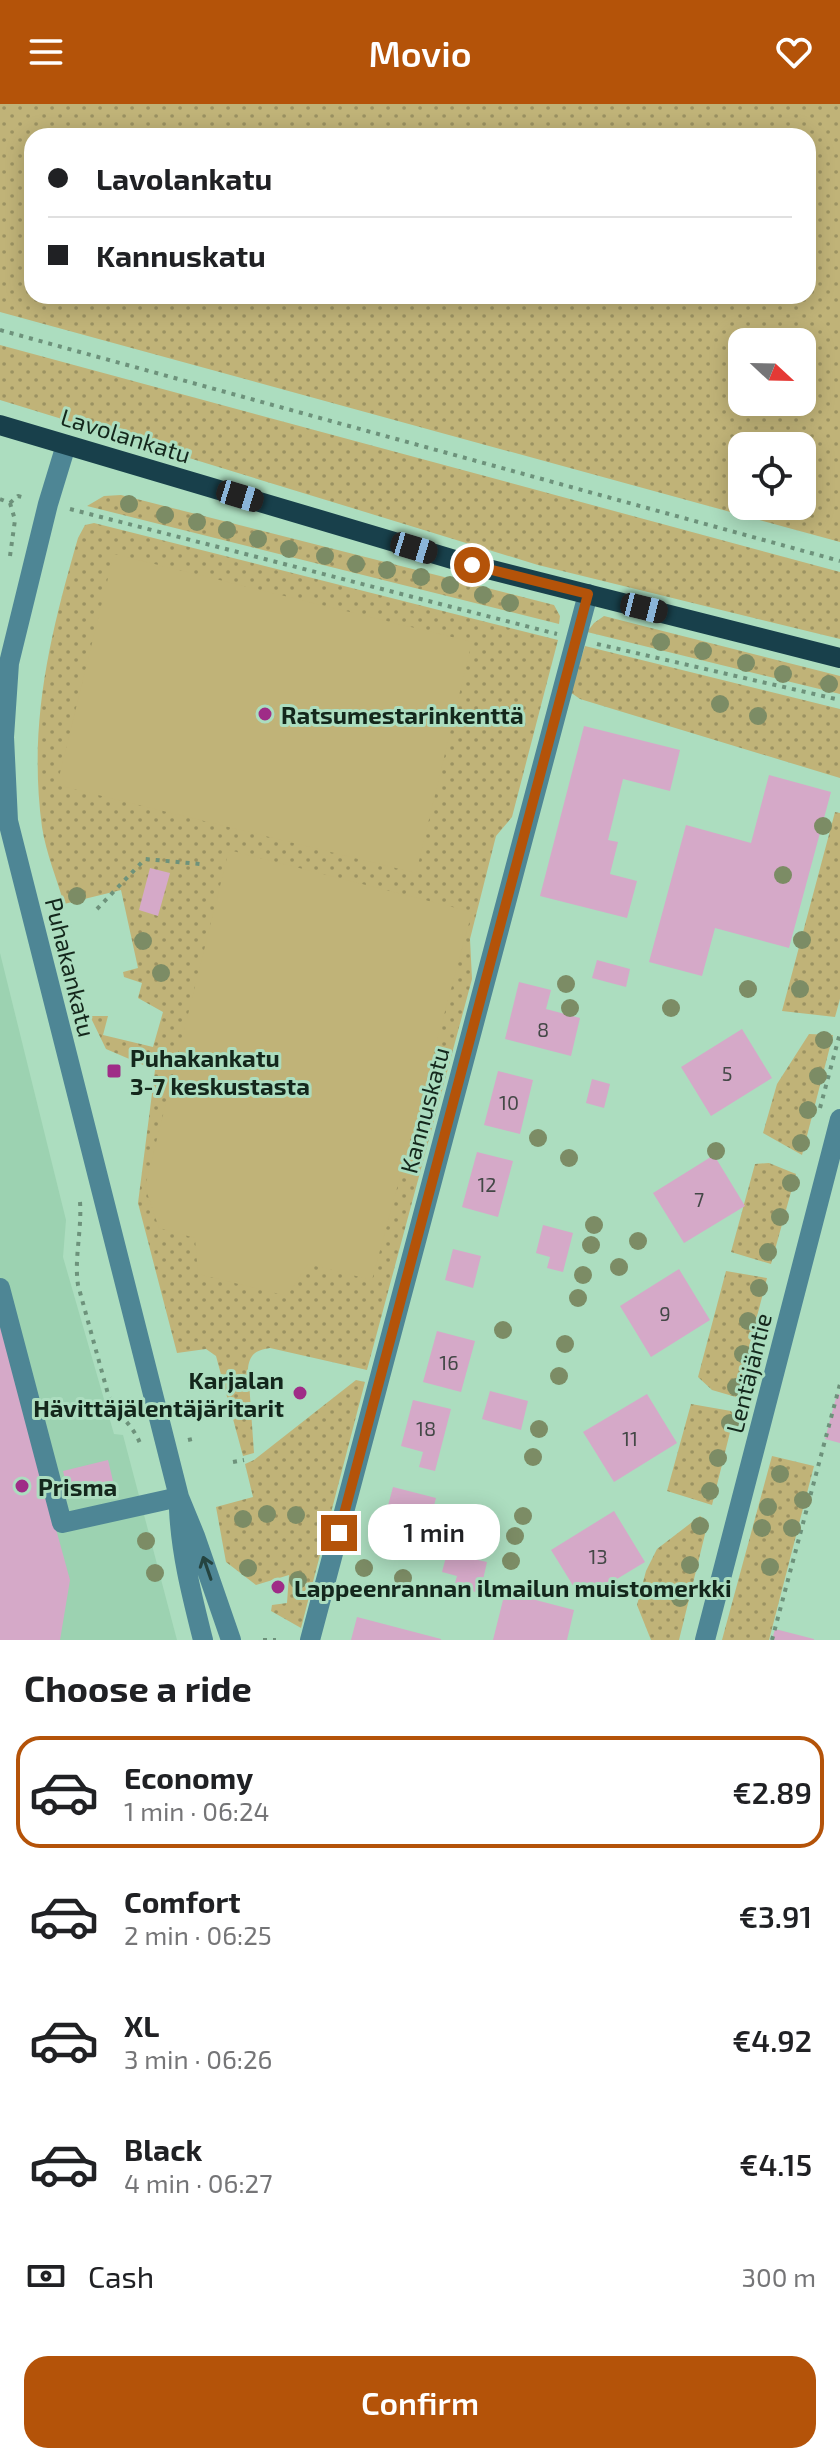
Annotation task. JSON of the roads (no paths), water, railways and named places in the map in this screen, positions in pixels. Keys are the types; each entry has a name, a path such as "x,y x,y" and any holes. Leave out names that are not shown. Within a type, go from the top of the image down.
{"main road":[{"name":"Lavolankatu","path":"0,425 472,565 840,658"}],"street":[{"name":"Puhakankatu","path":"66,445 48,504 9,663 4,737 4,822 179,1497 231,1640"},
{"name":"Kannuskatu","path":"310,1640 588,594"},
{"name":"Lentäjäntie","path":"705,1640 840,1119"},
{"path":"0,1288 62,1523 179,1497"},
{"name":"Puhakankatu","path":"179,1497 180,1538 203,1640"}],"place":[{"name":"Ratsumestarinkenttä","path":"265,714"},
{"name":"Puhakankatu 3-7 keskustasta","path":"114,1071"},
{"name":"Karjalan Hävittäjälentäjäritarit","path":"300,1393"},
{"name":"Prisma","path":"22,1486"},
{"name":"Lappeenrannan ilmailun muistomerkki","path":"278,1587"}]}
